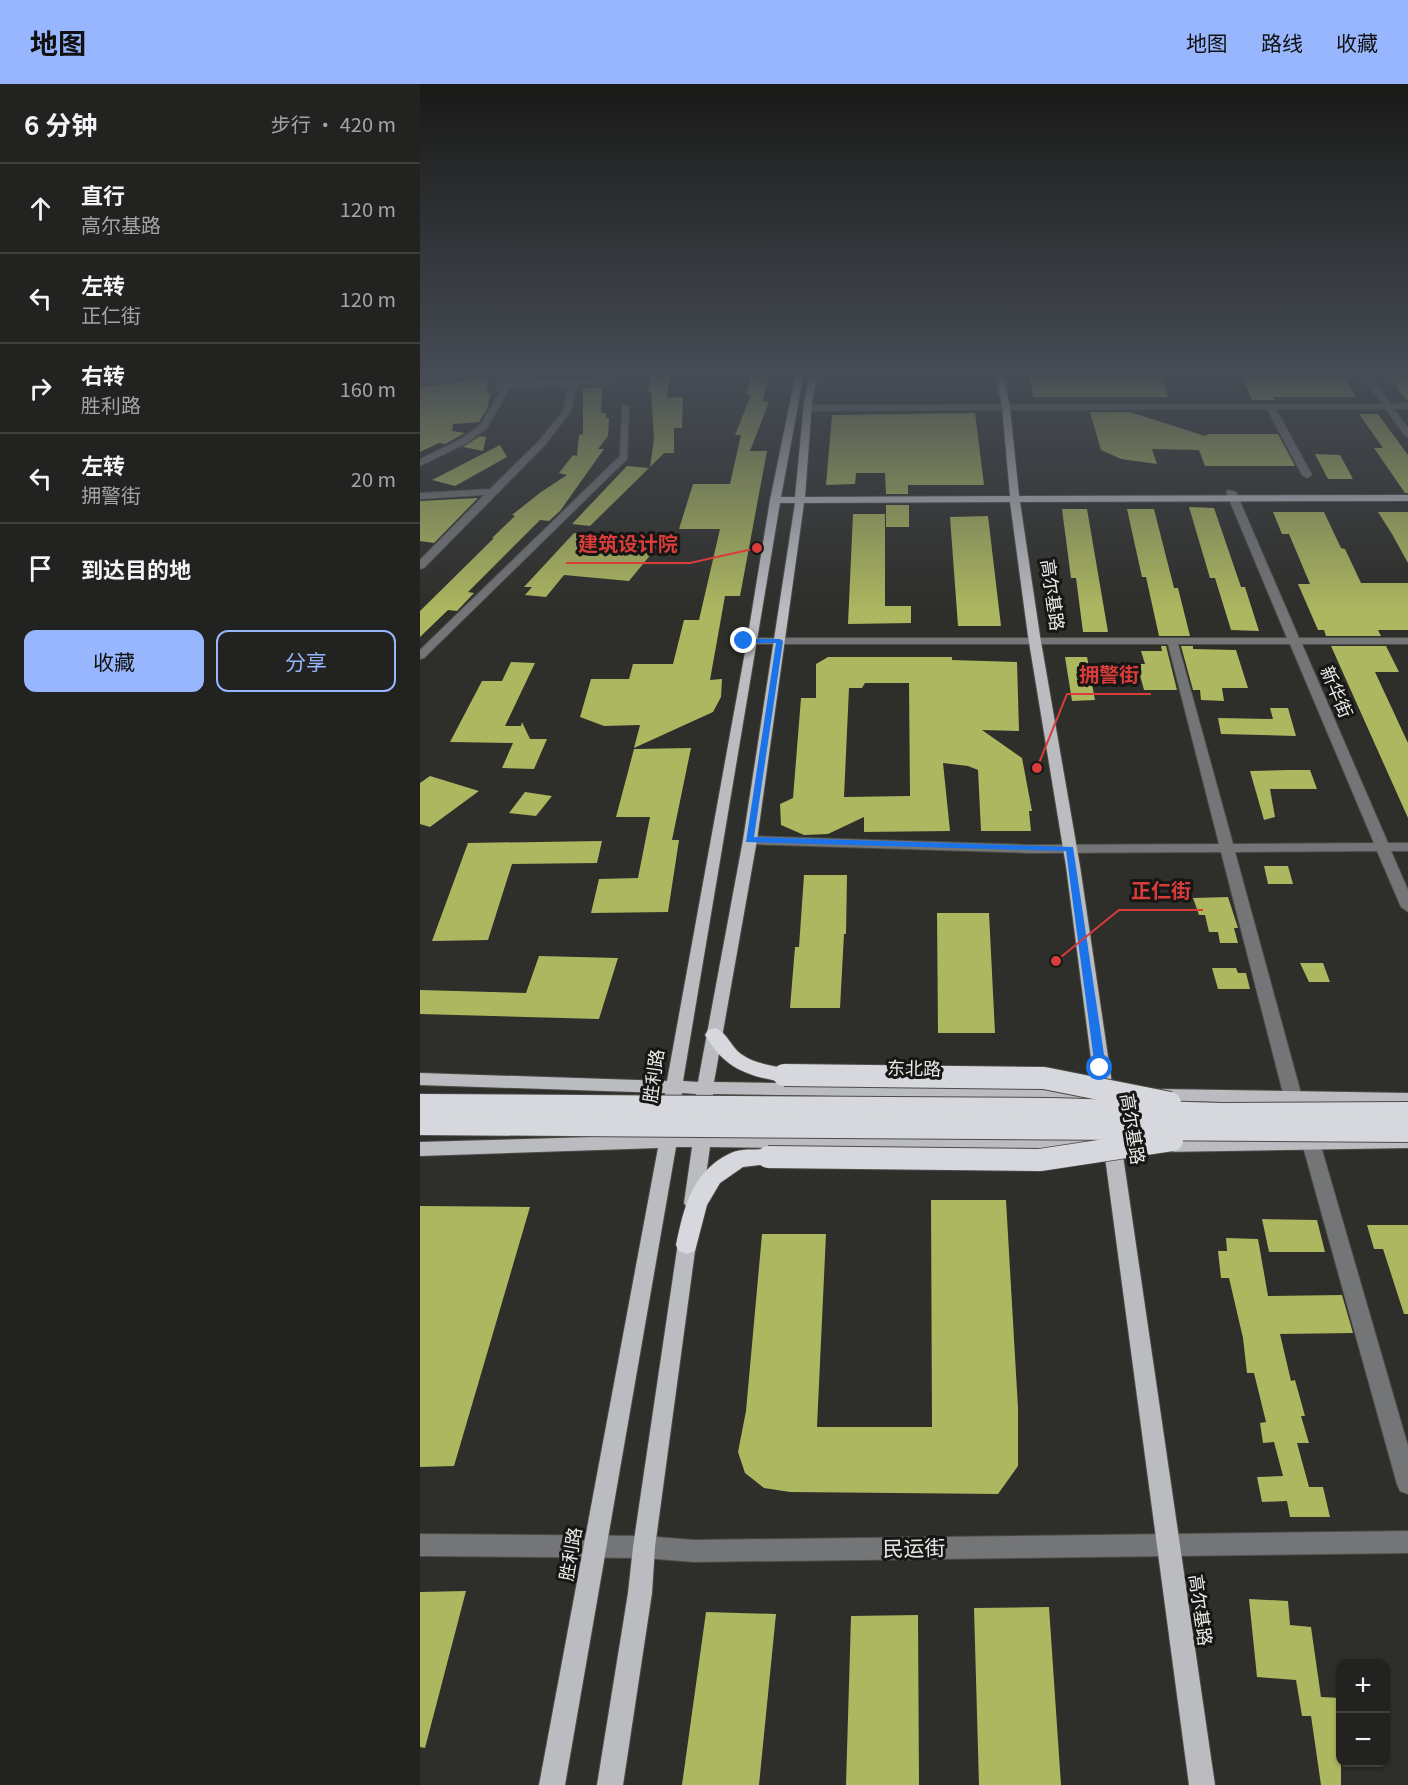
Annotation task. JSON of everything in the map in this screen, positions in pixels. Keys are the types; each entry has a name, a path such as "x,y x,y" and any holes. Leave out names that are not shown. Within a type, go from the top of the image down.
{"highway":[{"path":"715,1035 723,1051 741,1066 784,1075 1044,1078 1224,1122"},
{"path":"420,1105 1052,1109 1224,1122 1408,1131"},
{"path":"420,1124 1224,1122 1408,1113"},
{"path":"687,1245 696,1204 712,1177 738,1160 768,1157 1040,1160 1224,1122"}],"main road":[{"name":"胜利路","path":"552,1785 668,1141 674,1087 748,641 785,452"},
{"path":"610,1785 640,1593 644,1547 702,1140 705,1088 750,840 801,496 804,452"},
{"name":"高尔基路","path":"1011,452 1035,641 1070,849 1202,1785"},
{"path":"776,496 1233,495 1408,492"},
{"path":"1233,495 1408,498"},
{"name":"东北路","path":"420,1079 705,1088 1408,1099"},
{"path":"420,1149 702,1140 1112,1146 1408,1142"}],"street":[{"path":"420,463 441,452"},
{"path":"420,566 533,452"},
{"path":"420,656 624,456 624,452"},
{"path":"1295,452 1307,475"},
{"path":"420,496 493,492"},
{"name":"新华街","path":"1233,495 1408,907"},
{"path":"748,641 1408,641"},
{"path":"1173,646 1293,1097"},
{"path":"750,840 1070,849 1408,847"},
{"path":"1311,1143 1408,1484"},
{"name":"民运街","path":"420,1545 644,1547 706,1551 1408,1542"}],"building":[{"path":"486,452 504,452 507,457 455,486 432,480"},
{"path":"577,452 602,452 560,511 549,521 540,520 468,592 474,593 457,611 448,610 420,637 420,611 515,516 512,515 567,475 559,473 573,455 577,456"},
{"path":"652,452 674,452 664,453 650,467"},
{"path":"737,452 767,452 740,596 725,596 710,680 722,679 721,697 713,712 634,748 640,725 604,726 580,717 591,679 629,679 633,664 673,664 684,620 699,620 720,529 679,529 693,484 730,484"},
{"path":"829,452 980,452 984,485 908,485 908,494 886,494 885,473 856,473 855,484 826,485"},
{"path":"1106,452 1153,452 1157,464 1121,459"},
{"path":"1200,452 1288,452 1295,466 1205,466"},
{"path":"1377,452 1406,452 1408,455 1408,493 1405,493"},
{"path":"1315,454 1340,455 1353,479 1328,479"},
{"path":"627,466 649,468 590,526 572,524"},
{"path":"478,498 434,543 420,541 420,501"},
{"path":"886,505 909,505 909,527 886,527"},
{"path":"1189,507 1214,508 1241,587 1245,587 1259,631 1231,630 1215,578 1210,578"},
{"path":"1062,509 1087,509 1108,632 1083,632 1076,578 1071,578"},
{"path":"1127,509 1154,509 1174,588 1178,588 1190,636 1159,636 1146,577 1142,577"},
{"path":"1273,512 1324,512 1361,583 1408,583 1408,630 1378,630 1381,636 1326,636 1324,630 1318,630 1298,584 1310,584 1289,534 1282,534"},
{"path":"1378,512 1408,512 1408,563 1392,534"},
{"path":"853,514 885,514 885,606 911,606 911,623 848,624"},
{"path":"988,516 1001,626 958,626 950,517"},
{"path":"574,533 661,542 629,581 564,575 546,597 525,595 532,587 524,587"},
{"path":"1161,646 1166,646 1177,690 1144,690 1137,664 1145,664 1141,651 1162,651"},
{"path":"1181,646 1193,646 1193,649 1236,650 1248,688 1222,688 1224,701 1201,700 1200,690 1193,690"},
{"path":"1331,646 1386,646 1399,672 1375,672 1408,743 1408,818"},
{"path":"828,657 952,657 952,660 1017,662 1019,731 982,730 1022,758 1032,811 1029,811 1031,831 981,831 978,770 968,766 943,763 950,831 864,832 864,817 828,834 804,835 781,825 780,804 793,798 801,698 816,698 816,664","holes":["865,683 909,683 910,796 844,797 849,688 862,688"]},
{"path":"1065,657 1087,657 1095,700 1072,701"},
{"path":"511,662 535,663 505,726 521,726 522,722 530,739 547,739 534,769 502,768 513,743 450,742 482,681 502,681"},
{"path":"1270,708 1288,708 1296,736 1221,734 1218,718 1273,719"},
{"path":"691,748 672,840 679,840 668,912 591,913 599,879 638,878 650,817 616,817 634,749"},
{"path":"1310,770 1317,789 1270,789 1275,817 1264,820 1250,771"},
{"path":"430,776 479,791 430,827 420,824 420,783"},
{"path":"525,792 552,796 536,816 509,813"},
{"path":"602,841 597,863 512,864 488,940 432,941 468,843"},
{"path":"1264,866 1288,866 1293,884 1268,884"},
{"path":"804,875 847,875 846,934 844,934 840,1008 790,1008 795,947 799,947"},
{"path":"1228,897 1238,928 1234,928 1238,943 1220,943 1218,932 1209,932 1205,915 1199,915 1193,898"},
{"path":"937,913 989,913 995,1033 938,1033"},
{"path":"539,956 618,958 599,1019 420,1014 420,990 526,993"},
{"path":"1300,963 1323,963 1330,982 1309,982"},
{"path":"1212,968 1236,968 1238,973 1246,973 1250,989 1218,989"},
{"path":"931,1200 1006,1200 1018,1408 1018,1466 998,1494 790,1492 764,1488 745,1473 738,1452 746,1411 762,1234 826,1234 817,1427 932,1427"},
{"path":"420,1206 530,1207 454,1466 420,1467"},
{"path":"1262,1219 1317,1220 1325,1252 1269,1252"},
{"path":"1367,1225 1408,1225 1408,1314 1404,1314 1383,1249 1374,1249"},
{"path":"1226,1238 1258,1239 1268,1296 1342,1295 1353,1333 1280,1334 1291,1381 1295,1380 1305,1416 1301,1416 1309,1443 1297,1443 1309,1487 1323,1487 1330,1517 1290,1517 1287,1501 1262,1502 1257,1477 1283,1476 1274,1442 1263,1443 1260,1423 1266,1422 1254,1373 1247,1373 1243,1338 1229,1278 1221,1278 1218,1251 1227,1251"},
{"path":"466,1591 425,1748 420,1747 420,1592"},
{"path":"1249,1599 1288,1601 1290,1625 1311,1627 1321,1697 1336,1698 1336,1767 1341,1767 1341,1785 1321,1785 1311,1716 1302,1716 1296,1680 1257,1677"},
{"path":"1049,1607 1061,1785 979,1785 974,1608"},
{"path":"706,1612 776,1614 759,1785 682,1785"},
{"path":"918,1615 919,1785 846,1785 851,1616"}],"place":[{"name":"建筑设计院","path":"757,548"},
{"name":"拥警街","path":"1037,768"},
{"name":"正仁街","path":"1056,961"}],"route":[{"path":"744,641 780,641 750,840 1070,849 1100,1068"}]}
